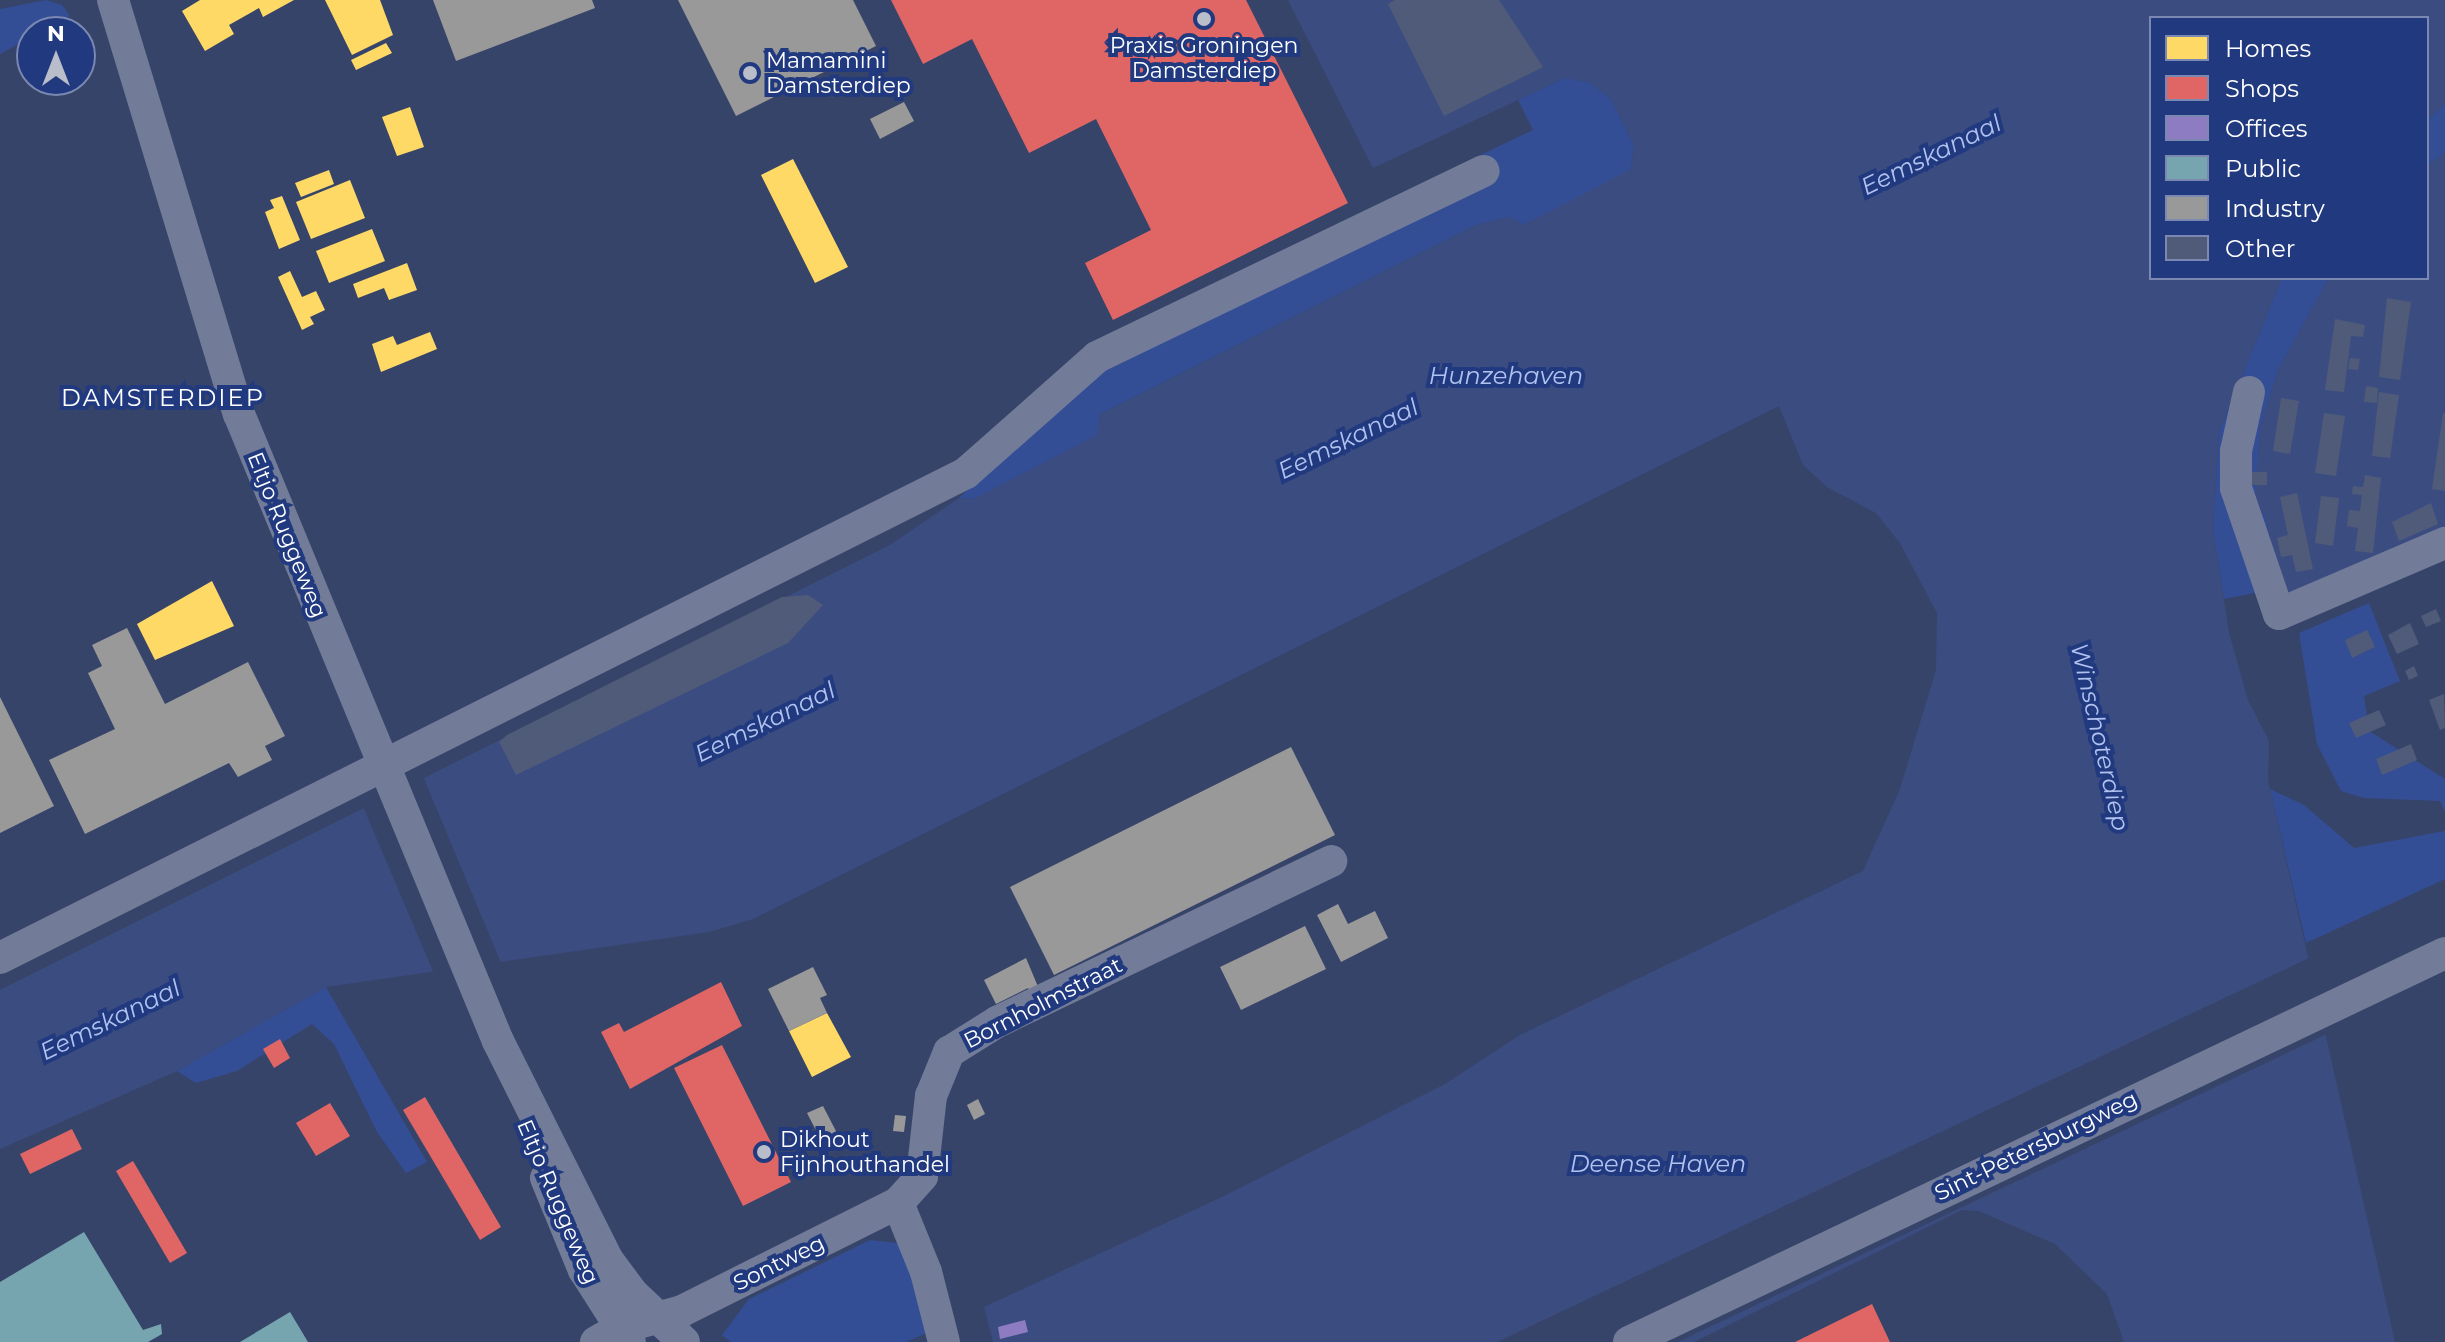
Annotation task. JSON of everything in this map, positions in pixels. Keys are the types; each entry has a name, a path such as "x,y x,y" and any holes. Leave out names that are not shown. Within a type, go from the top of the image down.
{"street":[{"name":"Eltjo Ruggeweg","path":"113,0 233,399 368,733 481,995 504,1054 516,1104 583,1267 629,1335"},
{"path":"0,958 966,473 1097,357 1484,171"},
{"path":"2249,392 2236,451 2236,488 2279,614 2445,543"},
{"name":"Bornholmstraat","path":"898,1203 922,1176 931,1096 949,1052 997,1022 1331,861"},
{"name":"Sint-Petersburgweg","path":"1629,1342 2445,953"},
{"path":"898,1203 926,1272 944,1342"},
{"name":"Sontweg","path":"629,1335 898,1203"},
{"path":"629,1335 684,1342"}],"shaded area":[{"path":"46,0 62,5 70,16 16,16 16,45 0,54 0,9"},
{"path":"1565,78 1589,82 1611,99 1634,146 1631,169 1523,225 1510,217 1476,225 1100,414 1098,435 974,499 959,498 1074,388 1470,160 1533,130 1518,100"},
{"path":"2445,104 2445,153 2429,165 2429,118"},
{"path":"2281,280 2328,280 2278,370 2260,428 2255,516 2265,513 2280,588 2224,599 2213,529 2219,432"},
{"path":"2369,603 2400,681 2364,696 2369,731 2445,779 2445,812 2440,801 2364,798 2341,791 2317,744 2299,633"},
{"path":"2270,789 2304,805 2354,848 2445,831 2445,879 2306,943"},
{"path":"326,987 427,1162 406,1173 377,1132 334,1044 312,1024 237,1071 196,1083 177,1071"},
{"path":"870,1240 905,1244 927,1333 906,1342 731,1342 722,1335 749,1299"}],"water":[{"path":"1288,0 2445,0 2445,104 2429,118 2429,16 2149,16 2149,280 2281,280 2219,432 2213,529 2229,633 2248,700 2269,741 2268,780 2395,1342 2124,1342 2107,1294 2055,1244 1979,1211 1962,1210 1694,1342 993,1342 984,1307 1222,1197 1445,1084 1520,1035 1863,871 1900,789 1936,670 1937,613 1900,543 1876,513 1827,487 1803,465 1779,406 753,919 709,932 326,987 177,1071 0,1149 0,990 890,545 959,498 974,499 1097,435 1100,414 1476,225 1510,217 1524,225 1631,169 1634,146 1611,99 1589,82 1565,78 1373,168"},
{"path":"2445,153 2445,528 2292,598 2280,588 2265,513 2254,516 2260,428 2278,370 2328,280 2429,280 2429,165"}],"pier":[{"path":"422,774 502,965 435,976 362,804"},
{"path":"2311,957 2327,1034 1678,1342 1497,1342"}],"building: Homes":[{"path":"200,0 294,0 263,17 259,8 229,25 234,34 205,51 182,11"},
{"path":"325,0 380,0 393,35 352,55"},
{"path":"386,43 392,53 356,70 351,60"},
{"path":"410,107 424,147 397,156 382,117"},
{"path":"793,159 848,267 815,283 761,175"},
{"path":"329,170 334,184 301,197 295,183"},
{"path":"350,180 365,218 311,239 296,202"},
{"path":"282,196 300,240 279,249 265,212 274,208 270,200"},
{"path":"372,229 385,261 329,283 316,251"},
{"path":"407,263 417,290 389,300 384,288 358,298 353,284"},
{"path":"290,271 302,297 316,291 325,310 310,317 314,324 302,330 278,277"},
{"path":"430,332 437,349 381,372 372,344 393,336 397,345"},
{"path":"212,581 234,626 155,660 137,624"},
{"path":"827,1013 851,1057 812,1077 789,1031"}],"building: Shops":[{"path":"891,0 1246,0 1348,203 1113,320 1085,263 1151,230 1096,119 1029,153 972,39 923,64"},
{"path":"721,982 742,1026 630,1089 601,1032 619,1023 624,1032"},
{"path":"280,1039 290,1058 274,1068 263,1049"},
{"path":"722,1045 791,1182 743,1206 674,1068"},
{"path":"425,1097 501,1227 480,1240 403,1110"},
{"path":"330,1103 350,1136 316,1156 296,1123"},
{"path":"72,1129 82,1149 30,1174 20,1154"},
{"path":"133,1161 187,1253 170,1263 116,1171"},
{"path":"1872,1304 1890,1342 1795,1342"}],"building: Offices":[{"path":"1025,1320 1028,1332 1000,1339 998,1327"}],"building: Public":[{"path":"84,1232 143,1330 161,1324 162,1334 148,1342 0,1342 0,1282"},
{"path":"290,1312 308,1342 240,1342"}],"building: Industry":[{"path":"433,0 592,0 595,8 456,61"},
{"path":"678,0 853,0 876,46 736,116"},
{"path":"904,102 914,121 880,139 870,119"},
{"path":"127,628 165,704 248,662 285,736 265,746 272,760 238,777 229,763 85,834 49,760 115,729 88,673 102,666 92,645"},
{"path":"0,697 54,806 0,833"},
{"path":"1291,747 1335,835 1054,975 1010,887"},
{"path":"1338,904 1348,924 1375,911 1388,938 1341,962 1317,915"},
{"path":"1305,926 1326,969 1241,1010 1220,967"},
{"path":"1026,958 1039,989 1031,993 1028,988 996,1004 984,980"},
{"path":"813,967 827,995 820,998 827,1013 789,1031 768,989"},
{"path":"978,1099 985,1114 974,1120 967,1105"},
{"path":"823,1106 837,1133 821,1140 807,1113"},
{"path":"895,1115 906,1116 904,1132 893,1131"}],"building: Other":[{"path":"1395,0 1499,0 1543,67 1444,116 1388,4"},
{"path":"2387,298 2411,302 2400,380 2379,377"},
{"path":"2335,319 2365,325 2363,337 2351,336 2344,392 2325,390"},
{"path":"2350,358 2360,359 2358,370 2348,369"},
{"path":"2366,386 2378,388 2377,403 2364,402"},
{"path":"2379,392 2399,395 2390,458 2372,456"},
{"path":"2281,398 2299,401 2290,454 2273,451"},
{"path":"2324,413 2345,416 2336,476 2315,473"},
{"path":"2445,413 2445,491 2432,489"},
{"path":"2250,472 2267,472 2267,485 2250,485"},
{"path":"2365,475 2381,478 2373,553 2355,551 2358,528 2347,526 2349,510 2360,511 2362,495 2352,494 2353,486 2363,487"},
{"path":"2297,493 2313,569 2296,572 2292,555 2281,557 2277,538 2288,535 2280,497"},
{"path":"2321,496 2339,498 2333,546 2315,543"},
{"path":"2431,503 2438,524 2399,541 2392,522"},
{"path":"808,595 823,605 788,643 516,775 499,742 507,735 782,597"},
{"path":"2436,609 2441,621 2426,627 2421,616"},
{"path":"2410,623 2419,644 2397,654 2388,635"},
{"path":"2367,630 2375,647 2352,658 2345,640"},
{"path":"2414,666 2418,676 2409,680 2405,671"},
{"path":"2444,694 2445,728 2440,730 2429,700"},
{"path":"2379,710 2386,725 2356,738 2349,723"},
{"path":"2411,744 2417,760 2382,775 2376,759"}],"place":[{"name":"Praxis Groningen Damsterdiep","path":"1204,19"},
{"name":"Mamamini Damsterdiep","path":"750,73"},
{"name":"Dikhout Fijnhouthandel","path":"764,1152"}],"district":[{"name":"DAMSTERDIEP","path":"163,398"}],"water label":[{"name":"Eemskanaal","path":"1931,155"},
{"name":"Hunzehaven","path":"1506,376"},
{"name":"Eemskanaal","path":"1348,439"},
{"name":"Eemskanaal","path":"765,722"},
{"name":"Winschoterdiep","path":"2100,737"},
{"name":"Eemskanaal","path":"110,1020"},
{"name":"Deense Haven","path":"1658,1164"}]}
